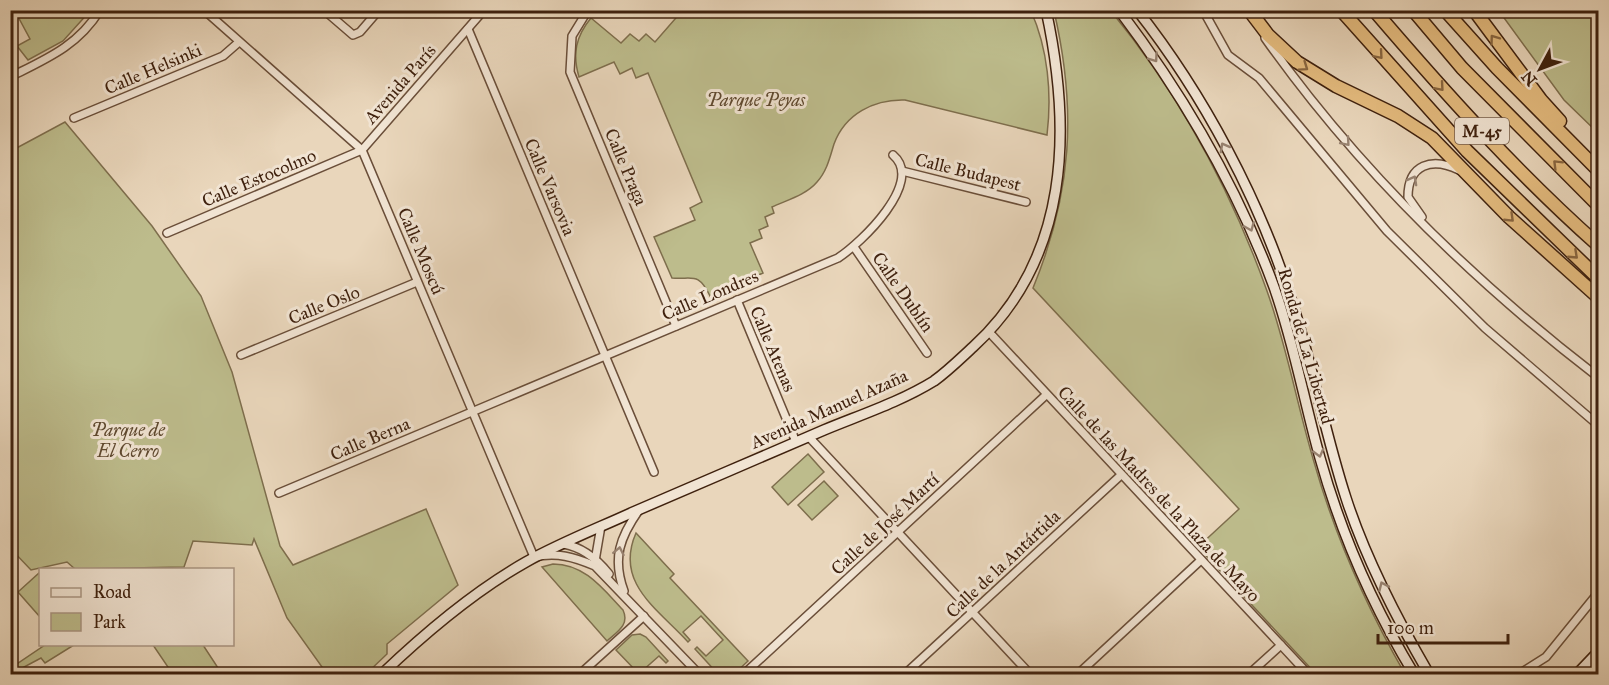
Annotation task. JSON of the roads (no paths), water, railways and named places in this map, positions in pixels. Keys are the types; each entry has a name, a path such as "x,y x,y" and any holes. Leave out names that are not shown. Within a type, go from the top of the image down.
{"highway":[{"path":"1249,10 1269,35 1297,62 1336,86 1415,126 1445,149 1544,250 1599,297"},
{"path":"1341,10 1467,151 1599,278"},
{"name":"M-45","path":"1374,10 1444,92 1552,203 1599,245"},
{"name":"M-45","path":"1413,10 1462,68 1599,205"},
{"path":"1445,10 1505,76 1599,170"},
{"path":"1474,10 1541,100 1599,163"}],"main road":[{"name":"Avenida Manuel Azaña","path":"382,675 415,643 467,601 534,558 601,526 932,382 989,332 1024,284 1042,243 1055,197 1062,148 1061,96 1046,10"},
{"name":"Ronda de La Libertad","path":"1119,10 1188,107 1237,197 1285,320 1320,460 1335,504 1376,603 1414,675"},
{"name":"Ronda de La Libertad","path":"1137,10 1165,49 1211,123 1262,226 1292,301 1347,501 1388,598 1430,675"},
{"path":"1577,675 1599,652"},
{"path":"1595,675 1599,670"}],"street":[{"path":"10,77 62,51 85,31 100,10"},
{"name":"Calle Moscú","path":"204,10 362,150 534,558"},
{"path":"324,10 350,34 359,33 379,10"},
{"name":"Avenida París","path":"362,150 484,10"},
{"name":"Calle Praga","path":"588,10 572,36 570,72 676,326"},
{"path":"1203,10 1228,55 1259,78 1387,231 1485,328 1599,425"},
{"path":"1249,10 1281,61 1338,133 1390,191 1508,304 1599,377"},
{"name":"Calle Varsovia","path":"468,30 654,472"},
{"name":"Calle Helsinki","path":"75,118 223,56 239,42"},
{"name":"Calle Estocolmo","path":"167,233 362,150"},
{"path":"893,155 900,162 902,171"},
{"path":"1445,244 1408,197 1410,182 1416,172 1433,162 1443,162 1459,170 1484,190"},
{"name":"Calle Londres","path":"473,412 838,258 854,248 881,219 892,199 902,171"},
{"name":"Calle Budapest","path":"902,171 1026,202"},
{"name":"Calle Dublín","path":"854,248 927,353"},
{"name":"Calle Oslo","path":"241,355 417,282"},
{"name":"Calle Atenas","path":"736,300 796,442"},
{"name":"Calle de las Madres de la Plaza de Mayo","path":"989,332 1308,675"},
{"name":"Calle de José Martí","path":"744,675 1046,395"},
{"name":"Calle Berna","path":"279,493 473,412"},
{"path":"809,437 1030,675"},
{"name":"Calle de la Antártida","path":"905,675 1121,475"},
{"path":"625,596 618,575 617,553 628,526 639,510"},
{"path":"595,567 601,526"},
{"path":"563,544 572,545 596,557 614,584"},
{"path":"534,558 555,554 576,558 595,567 614,584 699,675"},
{"path":"1078,675 1201,560"},
{"path":"1519,675 1546,657 1599,593"},
{"path":"580,675 644,616"},
{"path":"1249,675 1281,645"}],"park label":[{"name":"Parque Peyas","path":"756,100"},
{"name":"Parque de El Cerro","path":"128,440"}]}
